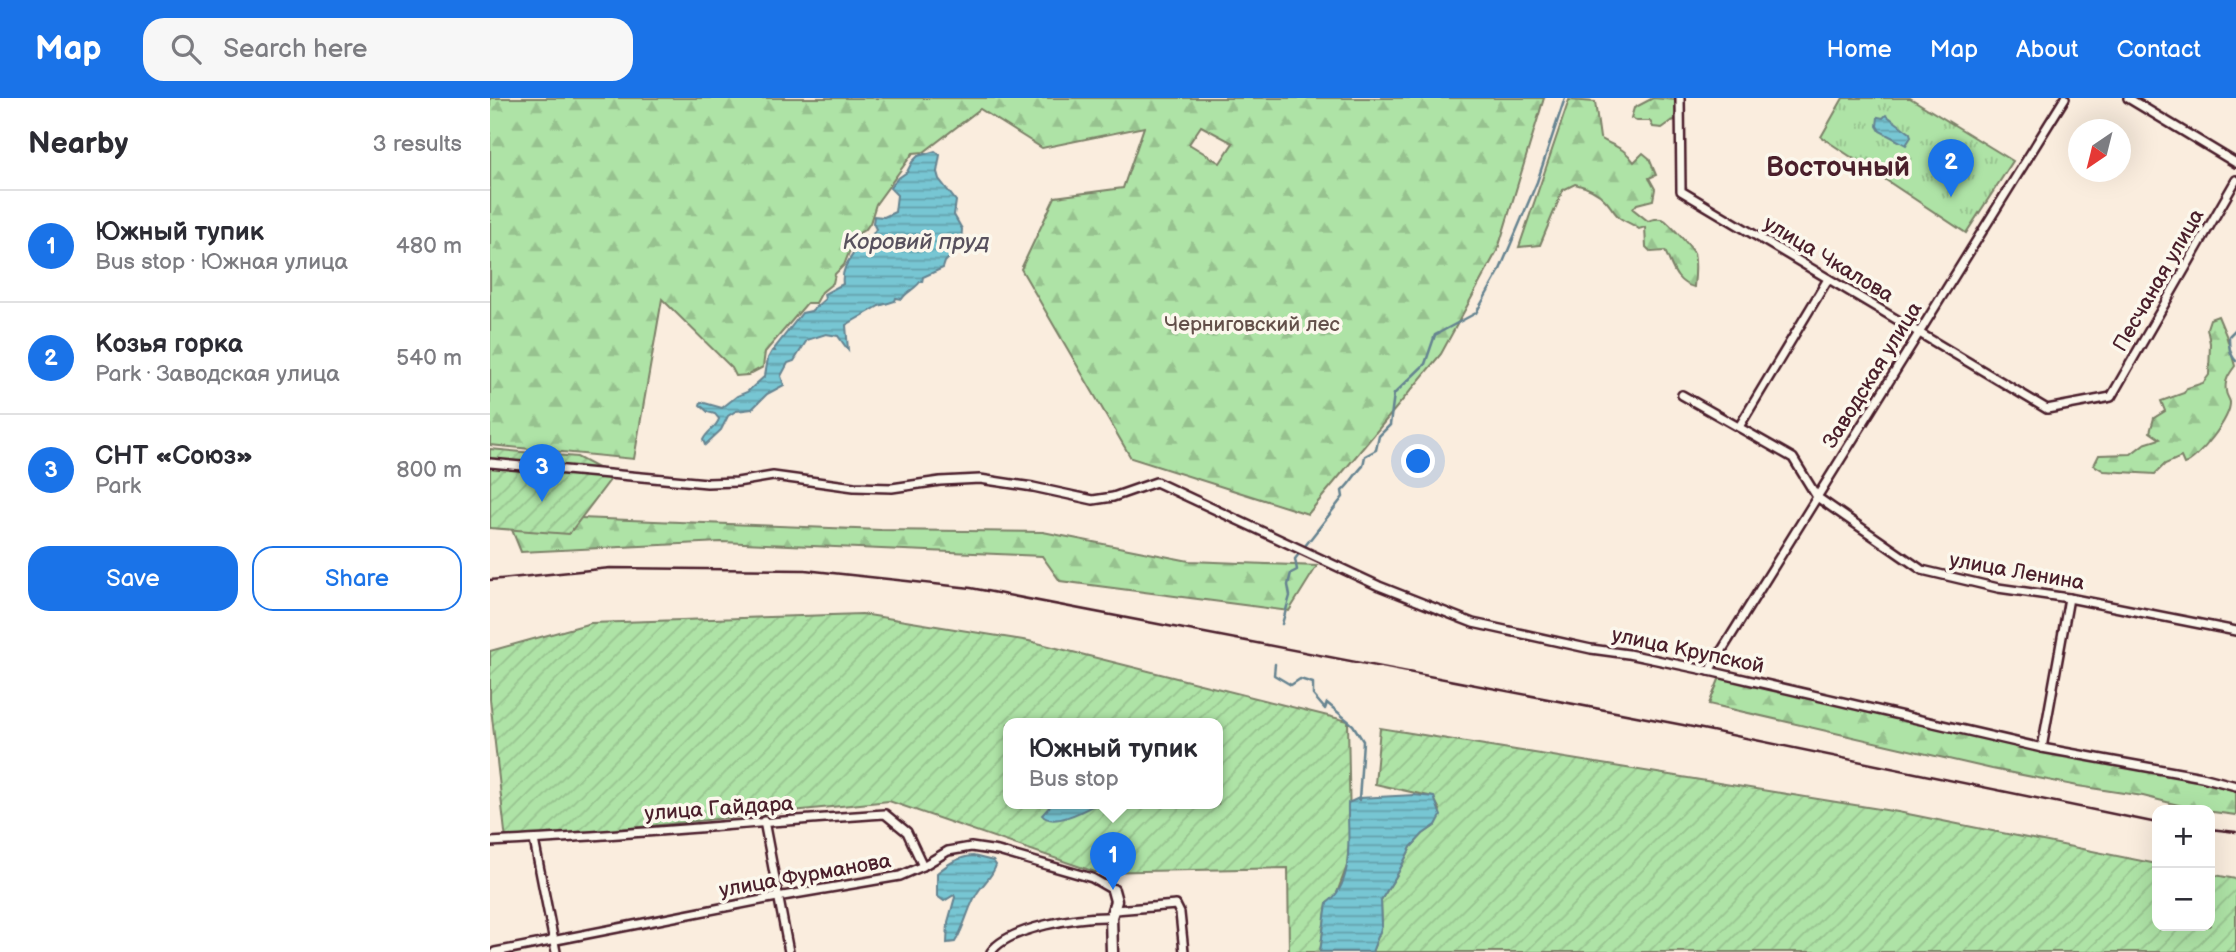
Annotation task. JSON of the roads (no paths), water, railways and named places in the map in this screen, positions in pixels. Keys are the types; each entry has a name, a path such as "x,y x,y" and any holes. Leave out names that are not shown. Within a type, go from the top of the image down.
{"street":[{"name":"улица Чкалова","path":"1680,98 1682,191 2047,409 2111,397"},
{"name":"Заводская улица","path":"1709,671 2065,98"},
{"path":"2128,98 2236,163"},
{"name":"Песчаная улица","path":"2111,397 2236,180"},
{"path":"1739,427 1828,279"},
{"name":"улица Ленина","path":"1682,395 1793,458 1817,497 1922,570 1998,588 2069,598 2236,631"},
{"name":"улица Крупской","path":"490,463 707,483 737,482 773,476 854,487 891,488 979,479 1093,500 1114,497 1156,482 1379,586 1473,623 1709,671 2042,748 2202,777 2236,786"},
{"path":"2042,748 2069,598"},
{"name":"улица Гайдара","path":"490,842 885,814 907,832 923,866"},
{"path":"764,821 789,952"},
{"path":"534,840 556,952"},
{"name":"улица Фурманова","path":"495,952 900,876 948,851 971,847 998,851 1092,878 1113,890"},
{"path":"1112,952 1116,901 1113,890"},
{"path":"991,952 1001,940 1022,932 1070,920 1175,905 1180,913 1184,952"}],"water":[{"path":"1886,115 1910,133 1911,137 1906,145 1880,131 1877,126 1878,117 1883,118"},
{"name":"Коровий пруд","path":"935,151 940,155 937,172 939,179 956,201 954,215 962,229 961,245 945,262 943,268 923,277 922,282 902,299 896,298 895,301 879,306 846,325 848,350 838,336 826,334 807,340 781,376 784,385 767,394 752,409 736,411 728,416 721,430 705,445 703,440 719,419 700,405 701,402 722,408 765,376 772,351 775,351 802,313 811,311 825,299 824,294 843,284 846,265 863,236 871,237 876,229 874,216 884,217 895,212 897,195 890,188 907,172 918,156"},
{"path":"1414,795 1434,797 1441,816 1436,825 1411,847 1381,900 1382,926 1372,952 1320,952 1327,903 1336,894 1346,870 1349,843 1348,803 1359,798"},
{"path":"1047,809 1085,809 1053,820 1042,815"},
{"path":"973,856 993,861 996,865 976,895 955,942 947,943 948,922 955,897 954,895 944,901 937,896 937,873 953,862"}],"waterway":[{"path":"1282,624 1290,596 1288,585 1291,573 1297,570 1295,559 1343,497 1342,491 1363,466 1365,456 1376,450 1379,436 1390,425 1394,394 1425,364 1435,335 1476,313 1499,272 1537,182 1565,98"},
{"path":"2236,329 2229,336 2229,346 2236,361"},
{"path":"1275,664 1274,675 1291,685 1300,679 1313,683 1313,695 1325,709 1327,703 1353,725 1363,741 1359,800"}],"railway":[{"path":"490,580 610,568 805,570 971,588 1683,725 2152,822"},
{"path":"2215,830 2236,832"}],"place":[{"name":"Козья горка","path":"1951,197"},
{"name":"СНТ «Союз»","path":"542,502"},
{"name":"Южный тупик","path":"1113,890"}],"district":[{"name":"Восточный","path":"1838,166"}],"park label":[{"name":"Черниговский лес","path":"1252,324"}]}
